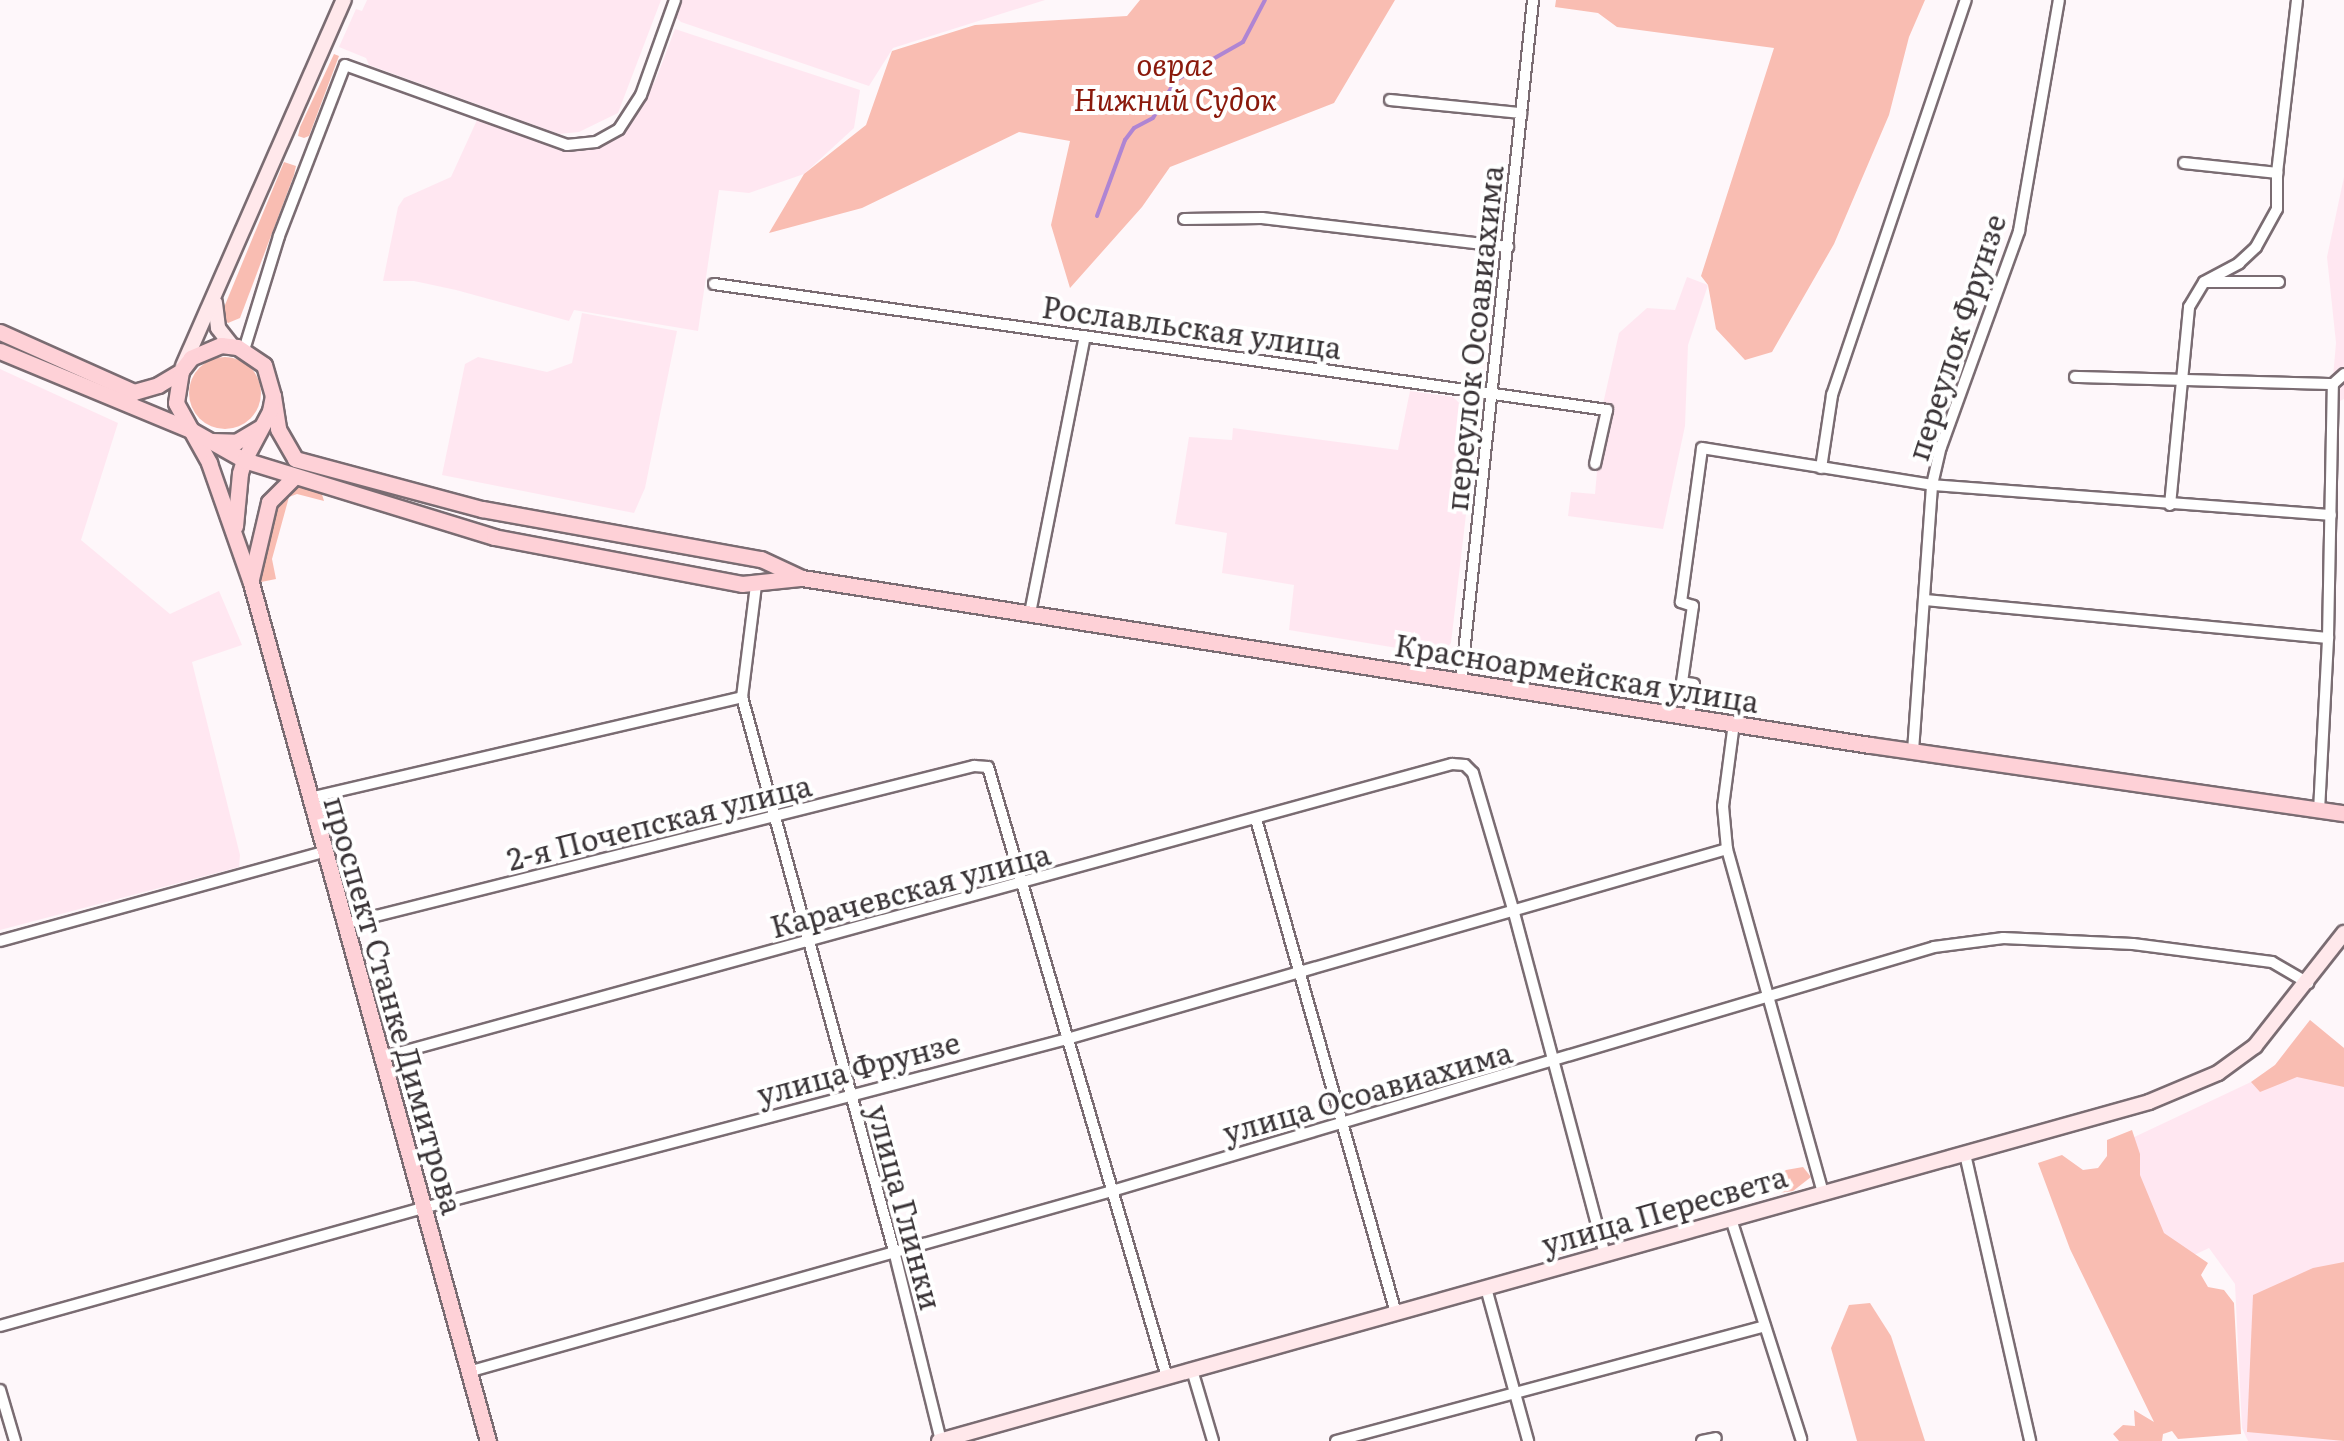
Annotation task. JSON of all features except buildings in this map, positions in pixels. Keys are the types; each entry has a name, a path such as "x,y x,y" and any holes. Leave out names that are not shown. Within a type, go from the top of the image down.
{"main road":[{"path":"234,530 198,435 176,403 181,371 344,0"},
{"path":"216,295 218,328 238,348 264,365 278,430 295,459 482,509 761,560 802,578"},
{"path":"0,332 134,392 158,385 205,349 238,348"},
{"path":"0,350 198,435 244,460 494,537 756,585 802,578"},
{"path":"234,530 244,460 273,396"},
{"path":"198,435 236,442 262,425"},
{"name":"проспект Станке Димитрова","path":"250,583 269,502 293,478"},
{"name":"проспект Станке Димитрова","path":"234,530 488,1441"},
{"name":"Красноармейская улица","path":"802,578 1734,724 2344,813"},
{"name":"улица Пересвета","path":"940,1441 2149,1102 2218,1073 2256,1046 2344,933"}],"street":[{"path":"238,348 345,65 567,145 596,142 619,129 641,94 675,0"},
{"name":"переулок Осоавиахима","path":"1461,681 1532,0"},
{"path":"1821,468 1832,395 1966,0"},
{"name":"переулок Фрунзе","path":"1913,751 1932,485 1941,447 2019,231 2059,0"},
{"path":"2170,504 2189,308 2204,282 2239,263 2256,247 2277,209 2276,174 2297,0"},
{"path":"1390,100 1521,113"},
{"path":"2184,163 2276,174"},
{"path":"1184,219 1262,218 1508,247"},
{"path":"2204,282 2279,282"},
{"name":"Рославльская улица","path":"714,284 1607,410 1595,464"},
{"path":"1030,613 1086,336"},
{"path":"2319,811 2334,384 2344,374"},
{"path":"2076,377 2334,384"},
{"path":"1688,716 1694,684 1682,682 1693,606 1680,602 1702,448 1932,485 2332,515"},
{"path":"309,798 742,696 756,585"},
{"path":"1926,600 2328,638"},
{"name":"улица Глинки","path":"742,696 772,820 894,1251 940,1441"},
{"path":"1734,724 1723,806 1727,850 1823,1193"},
{"name":"Карачевская улица","path":"380,1058 1452,764 1465,765 1474,773 1513,909"},
{"name":"2-я Почепская улица","path":"343,925 772,820 974,766 988,768 1022,884"},
{"path":"1256,819 1396,1313"},
{"name":"улица Фрунзе","path":"0,1326 423,1208 1067,1039 1727,850"},
{"path":"0,942 323,852"},
{"path":"1022,884 1166,1377"},
{"path":"1513,909 1605,1255"},
{"name":"улица Осоавиахима","path":"468,1372 1554,1063 1934,947 2002,938 2134,944 2287,968 2308,983"},
{"path":"1965,1154 2030,1441"},
{"path":"1731,1219 1801,1439"},
{"path":"1486,1288 1528,1441"},
{"path":"1336,1441 1764,1326"},
{"path":"1192,1370 1212,1441"},
{"path":"0,1390 15,1441"},
{"path":"1702,1441 1716,1438"}],"shaded area":[{"path":"367,0 661,0 618,113 579,132 559,134 369,65 366,58 339,47 356,9 362,11"},
{"path":"669,0 1045,0 893,48 869,86 681,22 666,8"},
{"path":"675,29 860,90 854,128 804,174 749,193 719,190 698,331 574,310 569,321 456,290 414,281 383,281 398,207 404,198 451,177 477,120 551,145 577,149 607,144 632,123 656,79"},
{"path":"2344,177 2344,399 2340,401 2331,400 2336,343 2327,257"},
{"path":"1687,277 1708,285 1688,345 1685,426 1663,529 1568,516 1571,492 1595,494 1603,404 1619,333 1647,308 1675,310"},
{"path":"582,313 677,331 645,488 634,513 442,475 465,364 478,357 547,372 572,363"},
{"path":"0,369 118,423 81,540 170,614 219,591 242,645 192,662 240,855 239,867 0,930"},
{"path":"1410,391 1453,397 1477,420 1451,643 1439,655 1289,630 1294,585 1222,573 1227,533 1175,524 1189,437 1232,440 1233,428 1398,450"},
{"path":"2310,1020 2344,1048 2344,1441 2248,1441 2242,1428 2235,1284 2209,1248 2192,1256 2163,1234 2129,1152 2128,1140 2251,1082 2275,1065"}],"green space":[{"name":"овраг Нижний Судок","path":"1140,0 1395,0 1334,103 1170,167 1142,207 1070,288 1051,225 1070,141 1019,132 862,208 769,233 804,174 866,125 892,51 975,25 1127,16"},
{"path":"1556,0 1925,0 1909,37 1889,115 1834,244 1772,352 1745,360 1716,329 1708,285 1701,276 1774,48 1617,27 1598,13 1555,7"},
{"path":"334,54 339,56 309,136 298,136 300,127"},
{"path":"284,162 296,166 294,175 240,318 228,323 222,318 225,305"},
{"path":"225,357 239,359 251,367 259,379 259,407 251,419 239,427 225,429 211,427 199,419 191,407 189,393 191,379 199,367 211,359"},
{"path":"299,484 321,491 324,501 297,494 289,497 272,559 276,579 261,582 263,546 276,504 289,486"},
{"path":"2310,1020 2344,1048 2344,1087 2297,1077 2260,1092 2251,1082 2275,1065"},
{"path":"2132,1130 2140,1154 2140,1175 2164,1233 2208,1263 2201,1275 2208,1287 2224,1290 2234,1303 2241,1434 2178,1439 2172,1431 2163,1434 2162,1441 2119,1441 2113,1434 2123,1425 2135,1426 2134,1410 2154,1422 2070,1249 2038,1163 2062,1155 2083,1170 2098,1168 2107,1156 2107,1140"},
{"path":"1803,1167 1811,1177 1793,1191 1777,1193 1768,1185 1786,1170"},
{"path":"1731,1192 1739,1198 1735,1206 1706,1211 1700,1206 1707,1196 1724,1197"},
{"path":"1592,1229 1594,1234 1563,1255 1553,1253 1544,1242"},
{"path":"2344,1262 2344,1441 2247,1432 2253,1295 2313,1268"},
{"path":"1870,1303 1891,1336 1925,1441 1857,1441 1831,1348 1849,1305"}],"waterway":[{"path":"1097,216 1125,140 1134,128 1153,118 1176,80 1243,42 1265,0"}]}
